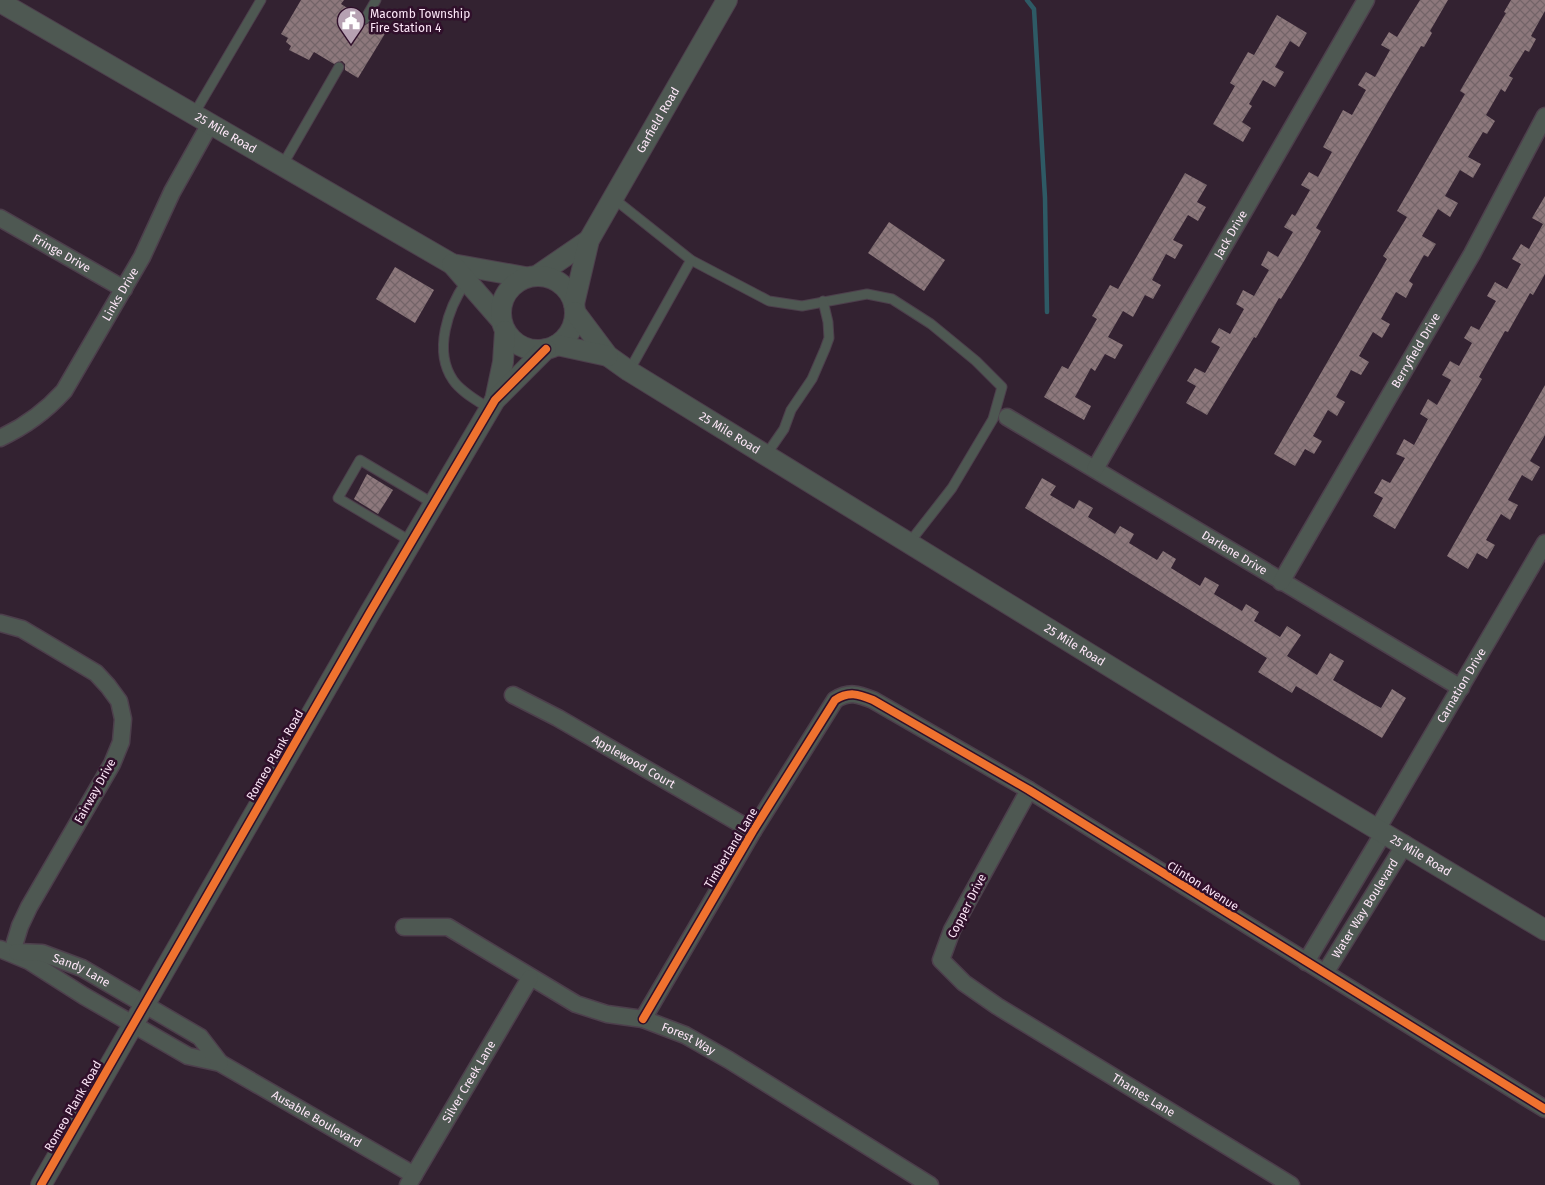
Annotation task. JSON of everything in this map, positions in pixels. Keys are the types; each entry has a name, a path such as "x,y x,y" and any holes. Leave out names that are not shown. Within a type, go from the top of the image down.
{"street":[{"name":"Garfield Road","path":"574,308 589,240 727,0"},
{"name":"Jack Drive","path":"1095,468 1366,0"},
{"name":"25 Mile Road","path":"0,2 452,264 532,276"},
{"name":"Berryfield Drive","path":"1281,582 1472,254 1545,116"},
{"name":"Links Drive","path":"0,438 28,424 48,410 64,391 142,257 172,192 202,119"},
{"name":"Fringe Drive","path":"0,218 124,289"},
{"name":"Garfield Road","path":"532,276 589,240"},
{"name":"25 Mile Road","path":"452,264 503,325"},
{"path":"532,276 551,278 562,284 570,293 574,308 572,328 566,338 551,347 522,347 512,340 503,325 501,306 505,294 514,284 532,276"},
{"name":"25 Mile Road","path":"574,308 608,356 629,371 1268,763 1545,930"},
{"name":"Romeo Plank Road","path":"492,405 503,362 503,325"},
{"name":"25 Mile Road","path":"551,347 608,356"},
{"name":"Romeo Plank Road","path":"40,1185 492,405 551,347"},
{"name":"Darlene Drive","path":"1007,417 1461,688"},
{"name":"Carnation Drive","path":"1381,830 1545,543"},
{"name":"Fairway Drive","path":"0,623 22,629 96,673 119,701 123,719 121,742 112,764 29,907 6,951"},
{"name":"Clinton Avenue","path":"845,694 858,694 873,700 1029,790 1545,1109"},
{"name":"Timberland Lane","path":"643,1019 753,830 835,700 845,694"},
{"name":"Applewood Court","path":"513,695 558,718 753,830"},
{"name":"Copper Drive","path":"996,1006 964,983 941,960 952,930 1029,790"},
{"name":"Water Way Boulevard","path":"1306,962 1381,830"},
{"name":"Water Way Boulevard","path":"1325,974 1405,844"},
{"name":"Forest Way","path":"404,927 448,927 576,1004 607,1014 643,1019 685,1035 729,1060 922,1183"},
{"name":"Sandy Lane","path":"6,951 42,953 63,960 82,968 145,1003"},
{"name":"Sandy Lane","path":"6,951 133,1024"},
{"name":"Silver Creek Lane","path":"411,1180 530,978"},
{"name":"Ausable Boulevard","path":"145,1003 200,1037 220,1063"},
{"name":"Thames Lane","path":"996,1006 1291,1185"},
{"name":"Ausable Boulevard","path":"133,1024 188,1056 220,1063 411,1180"}],"lane":[{"path":"202,119 261,0"},
{"path":"365,19 376,0"},
{"path":"282,166 339,67"},
{"path":"613,198 691,260 769,300 802,306 867,294 892,299 931,324 976,361 1002,387 993,419 952,488 909,543"},
{"path":"629,371 691,260"},
{"path":"466,282 454,300 448,321 444,342 446,366 454,382 492,405"},
{"path":"766,455 784,429 791,410 812,379 825,349 829,338 828,322 823,301"},
{"path":"412,542 338,498 360,460 434,504"}],"building":[{"path":"301,0 344,0 341,4 360,16 361,24 365,25 370,22 386,32 358,78 345,70 345,64 342,61 334,64 314,52 309,60 289,50 291,46 286,42 288,38 281,34"},
{"path":"1420,0 1448,0 1430,31 1432,33 1424,47 1421,46 1316,228 1321,231 1304,261 1281,299 1279,298 1256,338 1254,337 1207,415 1186,403 1196,386 1187,381 1195,368 1205,373 1220,347 1211,342 1219,328 1230,334 1244,309 1236,304 1243,290 1254,296 1269,270 1261,265 1268,251 1278,257 1293,232 1284,227 1292,214 1295,216 1310,190 1301,185 1309,172 1318,177 1332,152 1323,147 1343,110 1352,115 1366,90 1358,85 1366,72 1375,77 1390,50 1381,45 1389,32 1397,37"},
{"path":"1511,0 1545,0 1545,11 1531,36 1536,39 1529,52 1525,50 1509,76 1513,78 1505,92 1501,89 1486,115 1495,121 1487,134 1483,132 1468,157 1481,164 1473,178 1460,170 1445,196 1458,203 1450,217 1438,209 1422,236 1436,244 1428,257 1424,255 1409,281 1413,284 1406,298 1396,292 1381,319 1390,324 1382,338 1373,332 1359,356 1369,362 1361,375 1351,370 1336,397 1345,402 1337,416 1328,410 1313,436 1322,441 1314,454 1305,449 1295,466 1274,454 1387,259 1383,256 1407,217 1397,211 1465,94 1460,91 1506,13 1504,12"},
{"path":"1277,15 1307,33 1299,47 1290,41 1275,67 1284,72 1275,87 1263,80 1249,104 1252,106 1242,122 1251,128 1243,142 1213,124 1235,86 1230,83 1248,52 1254,55"},
{"path":"1185,173 1207,185 1197,202 1206,207 1198,221 1188,215 1173,240 1183,245 1175,259 1166,254 1152,280 1161,285 1153,299 1145,295 1133,317 1123,311 1108,337 1123,345 1115,359 1105,354 1095,371 1091,368 1075,397 1091,406 1084,420 1044,397 1062,366 1068,369 1097,319 1092,316 1110,285 1118,289"},
{"path":"1545,196 1545,274 1533,295 1530,293 1508,332 1505,331 1479,377 1482,379 1395,529 1373,516 1383,498 1374,493 1382,479 1390,483 1405,458 1396,454 1404,439 1414,445 1428,419 1420,414 1428,399 1437,405 1451,380 1442,375 1450,361 1459,366 1472,343 1464,338 1471,326 1479,330 1496,301 1487,296 1495,282 1507,289 1521,264 1512,259 1521,244 1529,249 1543,224 1532,218"},
{"path":"889,222 945,260 924,291 868,253"},
{"path":"395,267 434,290 415,323 376,299"},
{"path":"1545,385 1545,435 1530,461 1540,467 1532,481 1522,475 1508,500 1518,505 1510,520 1501,514 1486,540 1495,545 1487,559 1477,553 1468,569 1447,556"},
{"path":"367,474 393,490 378,514 354,499"},
{"path":"1042,478 1056,486 1050,495 1074,509 1079,500 1093,508 1088,517 1115,534 1120,526 1134,534 1129,543 1157,560 1163,551 1176,559 1171,568 1200,586 1205,577 1219,585 1214,594 1242,611 1246,604 1259,612 1254,621 1280,637 1287,626 1301,635 1287,656 1317,675 1330,653 1344,661 1333,680 1363,698 1381,708 1392,689 1406,698 1382,738 1296,686 1292,693 1258,672 1267,658 1025,508"}],"waterway":[{"path":"1027,0 1034,9 1045,198 1047,312"}],"cycle path":[{"path":"41,1185 369,614 495,400 546,349"},
{"path":"643,1019 753,831 835,700 845,695 854,694 873,700 1029,790 1545,1109"}],"place":[{"name":"Macomb Township Fire Station 4","path":"351,45"}]}
